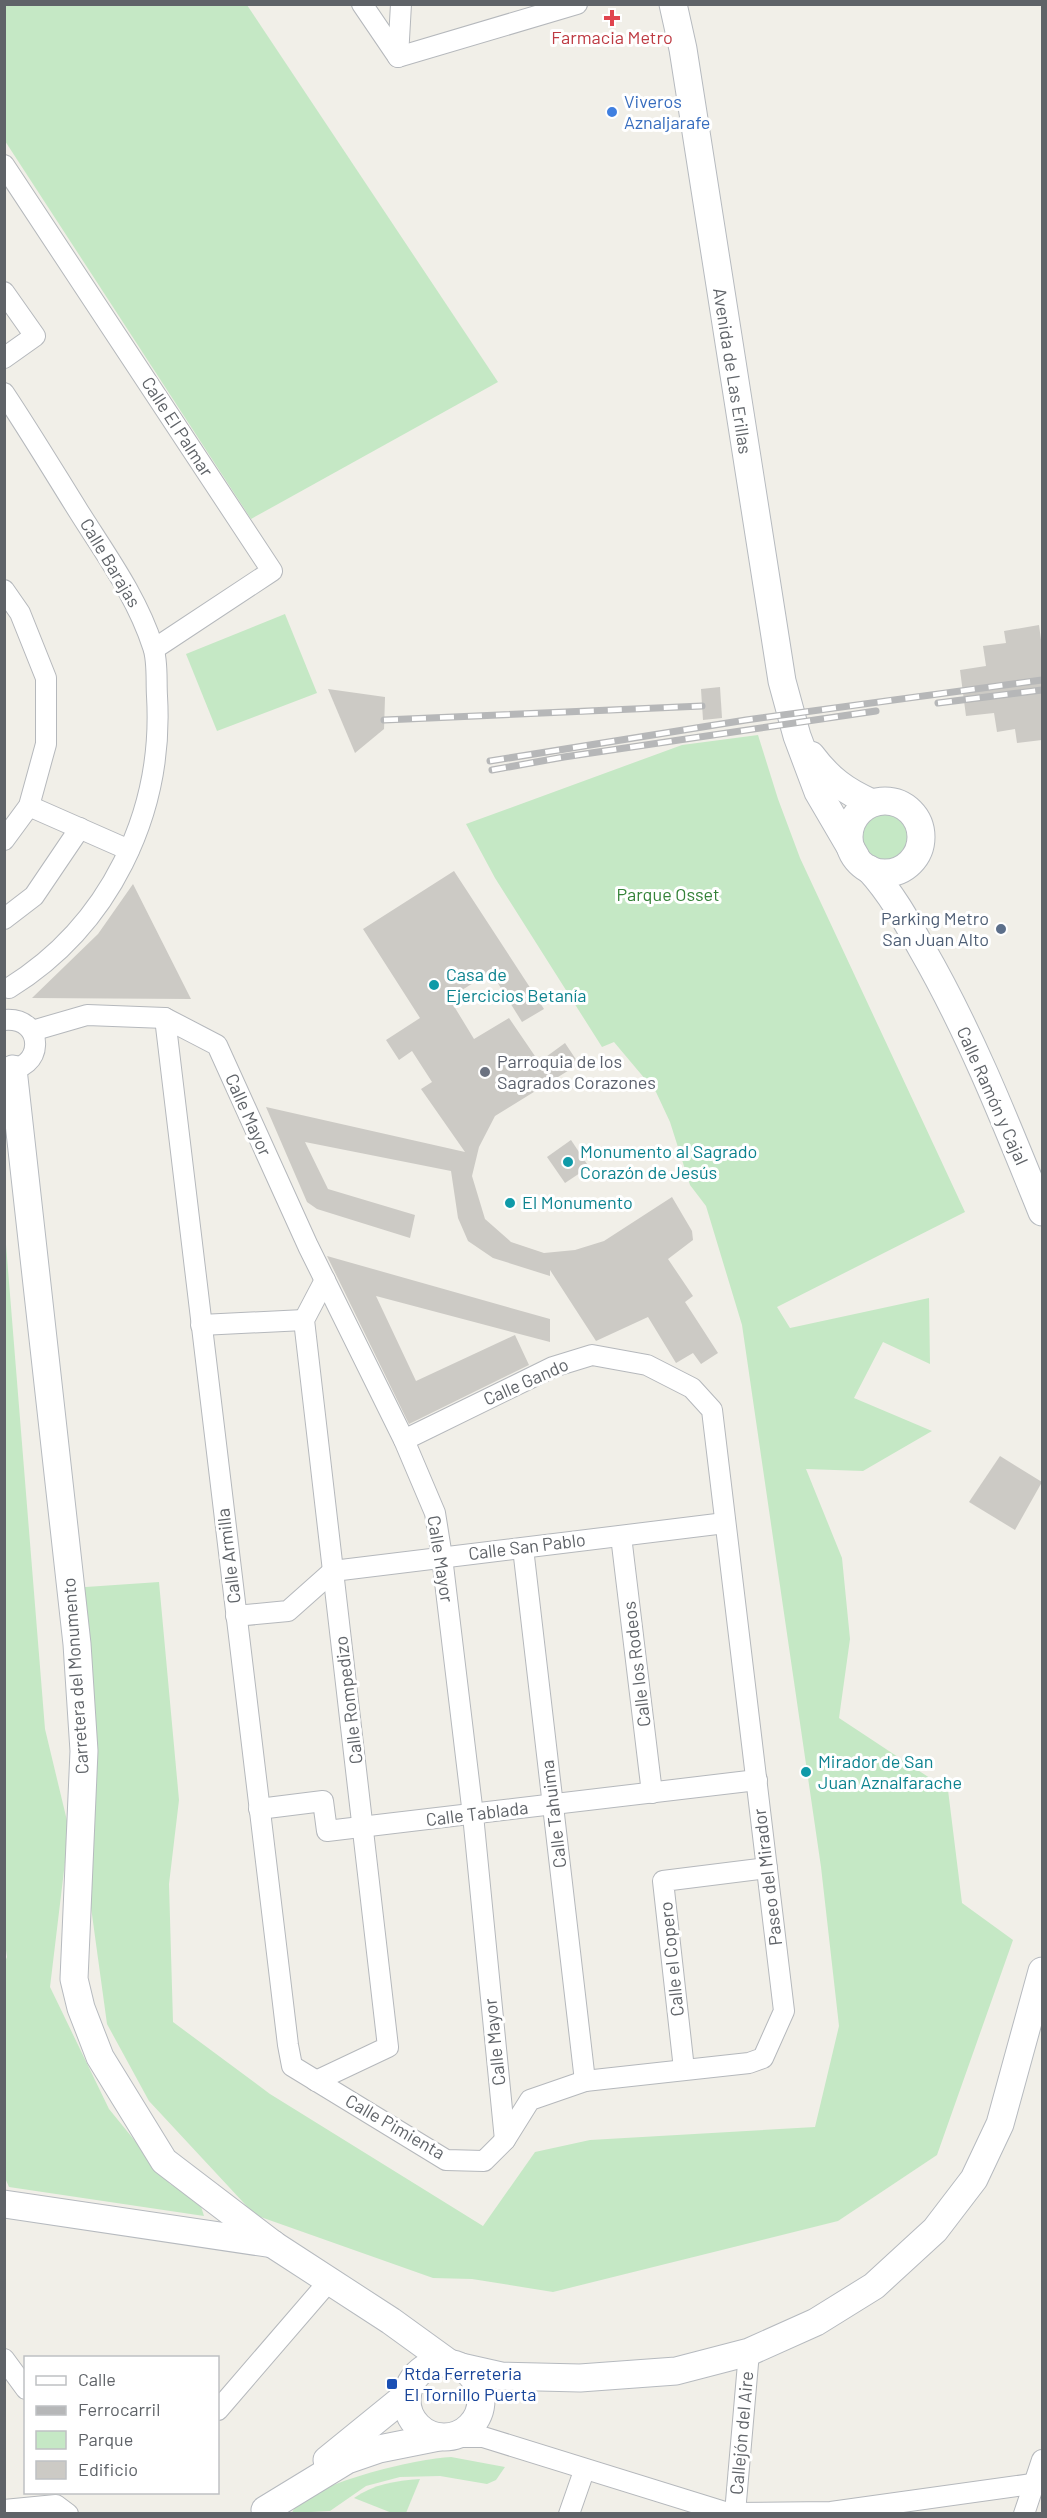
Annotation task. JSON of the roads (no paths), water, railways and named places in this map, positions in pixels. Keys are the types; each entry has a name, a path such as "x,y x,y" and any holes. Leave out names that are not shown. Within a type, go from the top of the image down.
{"main road":[{"name":"Avenida de Las Erillas","path":"673,4 683,49 782,681 797,736 818,792 862,863"},
{"name":"Avenida de Las Erillas","path":"797,736 827,777 846,792 872,803"},
{"path":"896,802 911,811 920,827 918,851 912,861 903,868 880,872 862,863 849,837 851,826 863,809 872,803 896,802"},
{"name":"Calle Ramón y Cajal","path":"918,851 910,875 912,901 940,980"},
{"name":"Calle Ramón y Cajal","path":"862,863 889,890 940,980 996,1099 1042,1212"},
{"name":"Carretera del Monumento","path":"8,1068 79,1680 84,1751 74,1979 81,2008 100,2057 164,2161 274,2244 455,2365"},
{"path":"263,2512 409,2389 419,2372 436,2364 455,2365 501,2376 580,2378 676,2371 749,2352 816,2322 874,2286 935,2230 974,2179 999,2124 1042,1971"},
{"path":"210,2196 218,2223 212,2235"},
{"path":"4,2204 274,2244"},
{"path":"392,2321 404,2350 410,2414 417,2425 427,2433 446,2437"},
{"path":"263,2512 347,2460 379,2449 446,2437 473,2425 479,2413 481,2391 476,2380 455,2365"}],"street":[{"path":"362,4 398,57"},
{"path":"398,57 401,4"},
{"path":"398,57 577,4"},
{"name":"Calle El Palmar","path":"4,165 272,571 154,649"},
{"path":"4,292 35,336 4,358"},
{"name":"Calle Barajas","path":"4,393 11,416 133,598 154,649 159,724 150,794 114,884 80,930 23,979 7,985"},
{"path":"4,590 20,613 46,678 46,744 29,806 4,840"},
{"path":"29,806 129,849"},
{"path":"4,919 34,896 80,828"},
{"path":"7,985 18,1023 36,1040 35,1051 30,1060 8,1068"},
{"path":"18,1023 87,1015 165,1018"},
{"name":"Calle Mayor","path":"165,1018 217,1046 325,1280 404,1440 435,1514 473,1815 505,2140"},
{"name":"Calle Armilla","path":"165,1018 288,2045 292,2066 316,2081"},
{"path":"201,1325 304,1320 325,1280"},
{"name":"Calle Rompedizo","path":"304,1320 388,2047 316,2081"},
{"name":"Calle Gando","path":"404,1440 553,1367 592,1355 647,1365 692,1388 712,1410"},
{"name":"Paseo del Mirador","path":"505,2140 530,2100 585,2081 749,2063 763,2058 784,2011 712,1410"},
{"name":"Calle San Pablo","path":"333,1571 726,1523"},
{"name":"Calle los Rodeos","path":"621,1536 652,1793"},
{"name":"Calle Tahuima","path":"523,1548 585,2081"},
{"path":"236,1616 288,1611 333,1571"},
{"name":"Calle Tablada","path":"259,1809 324,1801 327,1831 757,1780"},
{"name":"Calle el Copero","path":"684,2069 663,1881 767,1868"},
{"name":"Calle Pimienta","path":"316,2081 446,2160 483,2161 505,2140"},
{"path":"219,2409 330,2280"},
{"name":"Callejón del Aire","path":"735,2513 749,2352"},
{"path":"4,2359 24,2386"},
{"path":"446,2437 483,2437 584,2471 728,2513 831,2512 1032,2484"},
{"path":"1024,2514 1032,2484 1042,2460"},
{"path":"569,2514 584,2471"},
{"path":"4,2510 62,2504"}],"railway":[{"path":"490,761 746,720 1042,680"},
{"path":"938,703 1042,690"},
{"path":"384,720 702,706"},
{"path":"492,770 564,757 876,711"}],"place":[{"name":"Farmacia Metro","path":"612,18"},
{"name":"Viveros Aznaljarafe","path":"612,112"},
{"name":"Parking Metro San Juan Alto","path":"1001,929"},
{"name":"Casa de Ejercicios Betanía","path":"434,985"},
{"name":"Parroquia de los Sagrados Corazones","path":"485,1072"},
{"name":"Monumento al Sagrado Corazón de Jesús","path":"568,1162"},
{"name":"El Monumento","path":"510,1203"},
{"name":"Mirador de San Juan Aznalfarache","path":"806,1772"},
{"name":"Rtda Ferreteria El Tornillo Puerta","path":"392,2384"}],"park label":[{"name":"Parque Osset","path":"668,895"}]}
